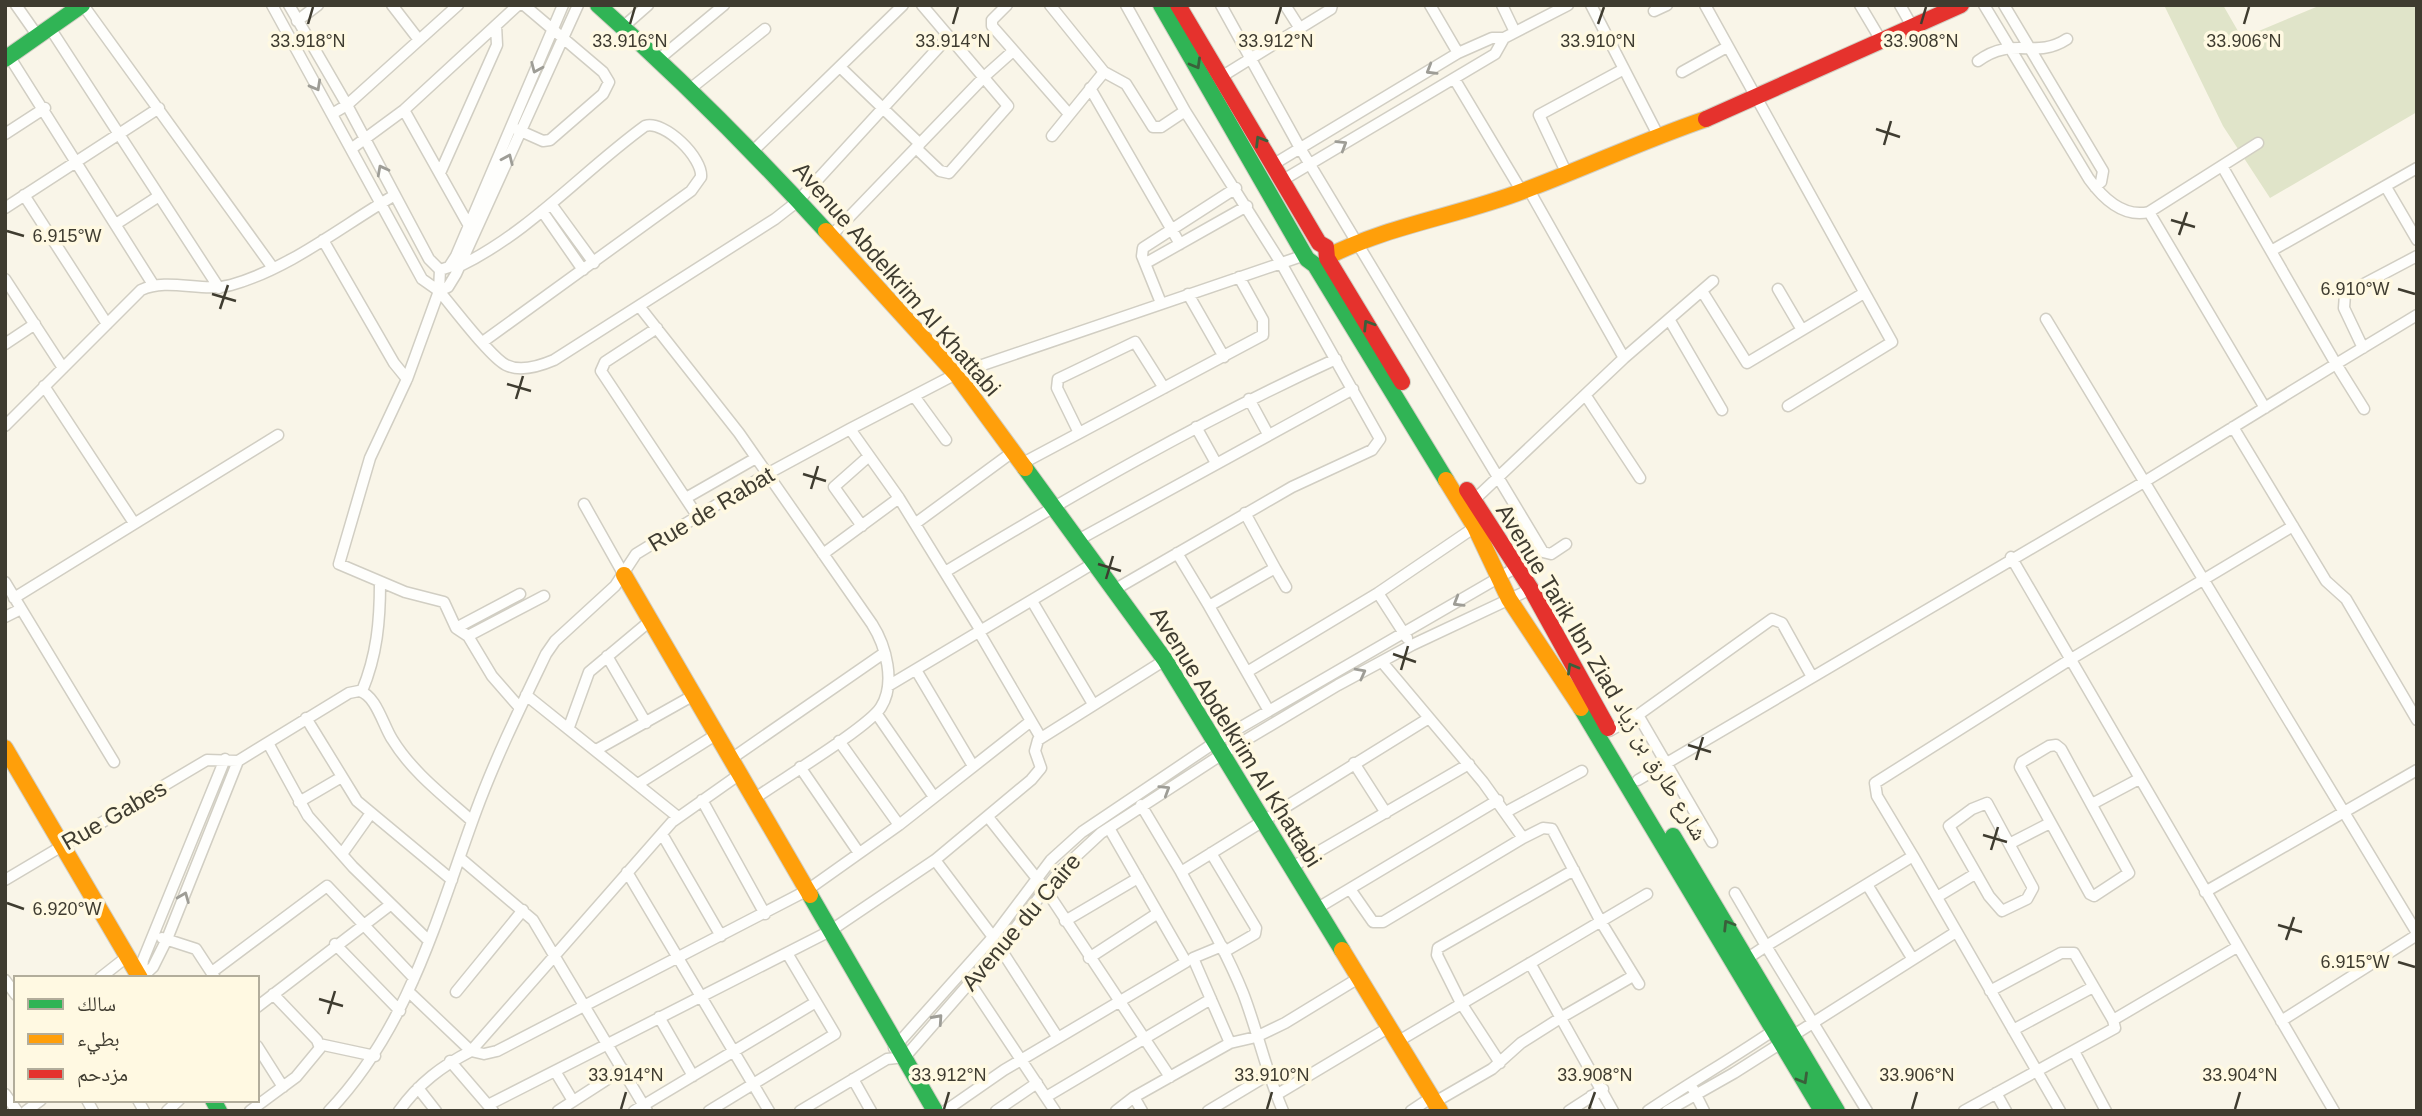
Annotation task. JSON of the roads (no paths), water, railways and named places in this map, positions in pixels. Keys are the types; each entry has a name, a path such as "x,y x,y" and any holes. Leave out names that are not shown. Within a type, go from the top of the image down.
{"main road":[{"path":"7,58 83,5"},
{"name":"Avenue Abdelkrim Al Khattabi","path":"598,5 659,59 753,151 956,374 1165,660 1220,747 1357,979 1436,1103"},
{"name":"Avenue Tarik Ibn Ziad شارع طارق بن زياد","path":"1161,5 1531,589 1562,650 1609,731 1748,958 1822,1111"},
{"name":"Avenue Tarik Ibn Ziad شارع طارق بن زياد","path":"1178,5 1283,180 1317,253 1475,527 1509,599 1589,720 1783,1032 1837,1111"},
{"path":"1317,253 1526,191 1658,135 1755,100 1961,5"},
{"path":"624,575 935,1111"},
{"path":"5,748 140,976"}],"street":[{"path":"16,5 43,32 119,134 219,288"},
{"path":"83,5 273,268"},
{"path":"272,5 422,279 439,291 506,365 536,366 554,360 742,240 798,201 949,36"},
{"path":"289,5 347,105 429,259 440,270 439,291 407,379 370,458 339,564 380,583 443,602 456,628 468,636 492,676 520,708"},
{"path":"297,21 318,5"},
{"path":"392,5 419,40"},
{"path":"351,149 404,110 517,5"},
{"path":"516,129 543,141 550,140 609,86 603,72 524,5"},
{"path":"439,291 448,287 460,266 563,5"},
{"path":"440,270 452,262 468,224 578,5"},
{"path":"624,27 648,5"},
{"path":"659,59 724,5"},
{"path":"753,151 903,5"},
{"path":"840,67 883,107 940,171 954,170 1007,106 985,76 922,5"},
{"path":"1050,5 1104,72 1126,84 1153,127 1161,127 1185,111"},
{"path":"1114,590 1245,513 1377,445 1380,439 1377,429 1281,263 1185,111 1126,5"},
{"path":"1221,5 1300,148 1500,476 1543,552 1551,554 1566,544"},
{"path":"1285,5 1299,27"},
{"path":"1221,77 1331,9 1332,5"},
{"path":"1430,5 1458,53"},
{"path":"1502,5 1516,32"},
{"path":"1273,164 1458,53 1492,38 1504,38 1568,5"},
{"path":"1591,5 1658,135"},
{"path":"1654,11 1667,5"},
{"path":"1705,5 1755,100 1892,342 1788,406"},
{"path":"1860,5 1882,43"},
{"path":"1900,5 1913,28"},
{"path":"1984,5 2095,187 2109,202 2141,214 2149,212 2258,143"},
{"path":"2004,5 2104,171 2101,182 2095,187"},
{"path":"332,114 347,105 454,6"},
{"path":"1006,6 992,24 1069,114"},
{"path":"440,173 497,45 496,25"},
{"path":"690,89 765,29"},
{"path":"1283,180 1406,105 1455,80 1495,54 1504,38"},
{"path":"1978,61 1998,48 2054,47 2067,39"},
{"path":"1682,72 1727,47"},
{"path":"831,236 985,76 1013,51"},
{"path":"7,58 44,108 154,286"},
{"path":"1567,174 1539,115 1624,69"},
{"path":"1052,136 1104,72"},
{"path":"1455,80 1526,191 1624,358"},
{"path":"1090,88 1180,244"},
{"path":"5,134 44,108"},
{"path":"5,208 159,108"},
{"path":"404,110 468,224"},
{"path":"460,266 482,254 546,208 650,124 666,130 699,165 701,177 691,191 484,341"},
{"path":"2222,166 2364,409"},
{"path":"2271,251 2417,168"},
{"path":"2386,187 2417,240"},
{"path":"1161,303 1143,248 1236,188"},
{"path":"5,426 141,290 154,286 219,288 273,268 396,194"},
{"path":"24,195 107,324"},
{"path":"116,224 159,196"},
{"path":"1146,263 1247,206"},
{"path":"546,208 594,263"},
{"path":"546,208 583,270"},
{"path":"2149,212 2265,408"},
{"path":"323,240 394,363 407,379"},
{"name":"Rue de Rabat","path":"336,1108 375,1056 409,992 472,821 520,708 555,641 608,593 624,575 636,554 767,474 956,374 1161,303 1317,253"},
{"path":"2363,348 2344,308 2345,294 2417,256"},
{"path":"916,523 1018,457 1079,433 1265,332 1263,320 1239,277"},
{"path":"6,281 63,368"},
{"path":"1474,501 1624,358 1713,281"},
{"path":"1778,289 1802,330"},
{"path":"1702,291 1747,363 1864,293"},
{"path":"1188,294 1223,357"},
{"path":"639,306 756,458 877,632 884,653 888,686 876,713 754,799"},
{"path":"1638,780 2011,557 2144,482 2417,315"},
{"path":"1670,319 1722,411"},
{"path":"2046,319 2417,934 2281,1021"},
{"path":"5,344 35,324"},
{"path":"657,328 605,362 601,371 698,517"},
{"path":"1079,433 1057,388 1058,379 1135,342 1164,388"},
{"path":"945,572 1053,506 1196,427 1336,359"},
{"path":"44,386 135,523"},
{"path":"1078,540 1353,389"},
{"path":"914,396 946,440"},
{"path":"1586,396 1640,478"},
{"path":"1249,399 1268,434"},
{"path":"1196,427 1216,463"},
{"path":"2233,428 2326,581 2346,599 2417,720"},
{"path":"850,429 916,523 1041,738"},
{"path":"14,598 278,435"},
{"path":"862,526 835,485 869,456"},
{"path":"686,498 756,458"},
{"path":"823,554 899,498"},
{"path":"584,504 624,575"},
{"path":"1245,513 1286,587"},
{"path":"2060,1111 1873,787 1875,783 2071,659 2292,526"},
{"path":"1247,672 1378,593 1475,527"},
{"path":"1177,553 1269,711"},
{"path":"2011,557 2334,1111"},
{"path":"888,686 1094,563"},
{"path":"1209,606 1275,568"},
{"name":"Avenue du Caire","path":"901,1050 970,984 1067,864 1109,828 1269,711 1517,568"},
{"path":"5,582 114,762"},
{"path":"362,691 374,661 379,632 380,583"},
{"name":"Avenue du Caire","path":"901,1050 993,937 1036,878 1051,860 1082,832 1220,747 1412,645 1531,589"},
{"path":"1378,593 1412,645"},
{"path":"456,628 520,594"},
{"path":"468,636 544,596"},
{"path":"1032,601 1093,704"},
{"path":"5,617 21,609"},
{"path":"1609,731 1638,715 1772,619 1782,623 1811,676"},
{"path":"569,727 586,677 650,621"},
{"path":"731,759 884,653"},
{"path":"607,656 646,723"},
{"path":"450,1061 490,1108 699,996 830,931 935,860 1040,772 1041,764 1034,748 1041,738 1165,660"},
{"path":"1382,662 1498,800 1523,838"},
{"path":"916,670 973,766"},
{"path":"143,976 153,967 167,939 238,761 349,693 362,691 370,696 408,763 472,821"},
{"path":"526,695 678,817"},
{"path":"596,750 694,695"},
{"path":"876,713 934,797"},
{"path":"1638,715 1712,842"},
{"path":"1181,872 1429,718"},
{"path":"306,719 340,778 357,801 452,880"},
{"path":"409,992 471,1051 484,1054 497,1051 806,891 899,825 1031,721"},
{"path":"638,784 717,734"},
{"path":"839,741 899,825"},
{"path":"268,743 299,802 342,854 390,905 429,941"},
{"path":"2049,746 2061,750 2129,873 2098,894 2090,894 2050,823 2020,765 2049,746"},
{"path":"141,976 143,960 225,759 238,761"},
{"name":"Rue Gabes","path":"5,880 207,760 225,759"},
{"path":"1354,763 1386,813"},
{"path":"1292,867 1469,764"},
{"path":"800,766 859,853"},
{"path":"2205,892 2417,770"},
{"path":"1506,812 1582,771"},
{"path":"399,1111 418,1088 450,1061 471,1051 678,817 740,774"},
{"path":"299,802 340,778"},
{"path":"2092,804 2139,779"},
{"path":"702,800 765,914"},
{"path":"1316,909 1498,800"},
{"path":"1987,803 2034,888 2031,895 2013,907 1999,910 1975,874 1949,828 1951,822 1987,803"},
{"path":"1141,805 1223,949 1242,992 1268,1075 1283,1111"},
{"path":"342,854 371,813"},
{"path":"988,817 1045,890 1170,1077"},
{"path":"2011,843 2050,823"},
{"path":"1109,828 1158,914 1190,960 1211,999 1230,1044"},
{"path":"1350,889 1373,922 1383,922 1523,838 1550,828 1636,980 1562,1017 1521,1043 1500,1063 1436,1103 1411,1111"},
{"path":"662,834 721,936"},
{"path":"945,1111 1021,1059 1118,1001 1190,960 1223,949 1256,930 1211,853"},
{"path":"1748,958 1913,856"},
{"path":"460,858 523,910 539,928 623,1069 641,1109 816,1002"},
{"path":"935,860 993,937"},
{"path":"1500,1063 1461,1003 1437,955 1438,948 1574,870"},
{"path":"627,872 769,1111"},
{"path":"1937,897 1975,874"},
{"path":"1065,921 1138,878"},
{"path":"154,936 195,949 214,975 327,886 414,978"},
{"path":"1868,886 1912,958"},
{"path":"1735,893 1867,1111"},
{"path":"1276,1095 1461,1003 1647,894"},
{"path":"259,1005 362,923 390,905"},
{"path":"456,992 523,910"},
{"path":"1090,958 1158,914"},
{"path":"1648,1111 1689,1083 1783,1032 1812,1021 1956,932"},
{"path":"335,944 400,1011"},
{"path":"2113,1020 2237,947"},
{"path":"1000,948 1058,1038"},
{"path":"1964,1111 2113,1030 2113,1020 2074,953 2066,951 1990,991"},
{"path":"709,1111 835,1035 787,953"},
{"path":"103,976 128,956"},
{"path":"1530,963 1613,1111"},
{"path":"1116,1111 1134,1097 1230,1044 1256,1037 1357,979"},
{"path":"970,984 1055,1111"},
{"path":"2013,1030 2093,986"},
{"path":"274,994 319,1044 375,1056"},
{"path":"1046,1097 1211,999"},
{"path":"659,1017 693,1076"},
{"path":"1667,1111 1696,1094 1783,1032"},
{"path":"250,1111 283,1087 315,1057 319,1044"},
{"path":"259,1049 283,1087"},
{"path":"800,1111 901,1050"},
{"path":"2075,1053 2106,1111"},
{"path":"558,1111 623,1069"},
{"path":"555,1071 573,1101"},
{"path":"1208,1111 1268,1075"},
{"path":"853,1079 871,1111"},
{"path":"996,1111 1037,1083"},
{"path":"1689,1083 1704,1111"},
{"path":"418,1088 436,1111"},
{"path":"1569,1111 1603,1089"},
{"path":"1996,1093 2006,1111"},
{"path":"5,1094 16,1107"},
{"path":"1591,1096 1600,1111"},
{"path":"1134,1097 1142,1111"}]}
